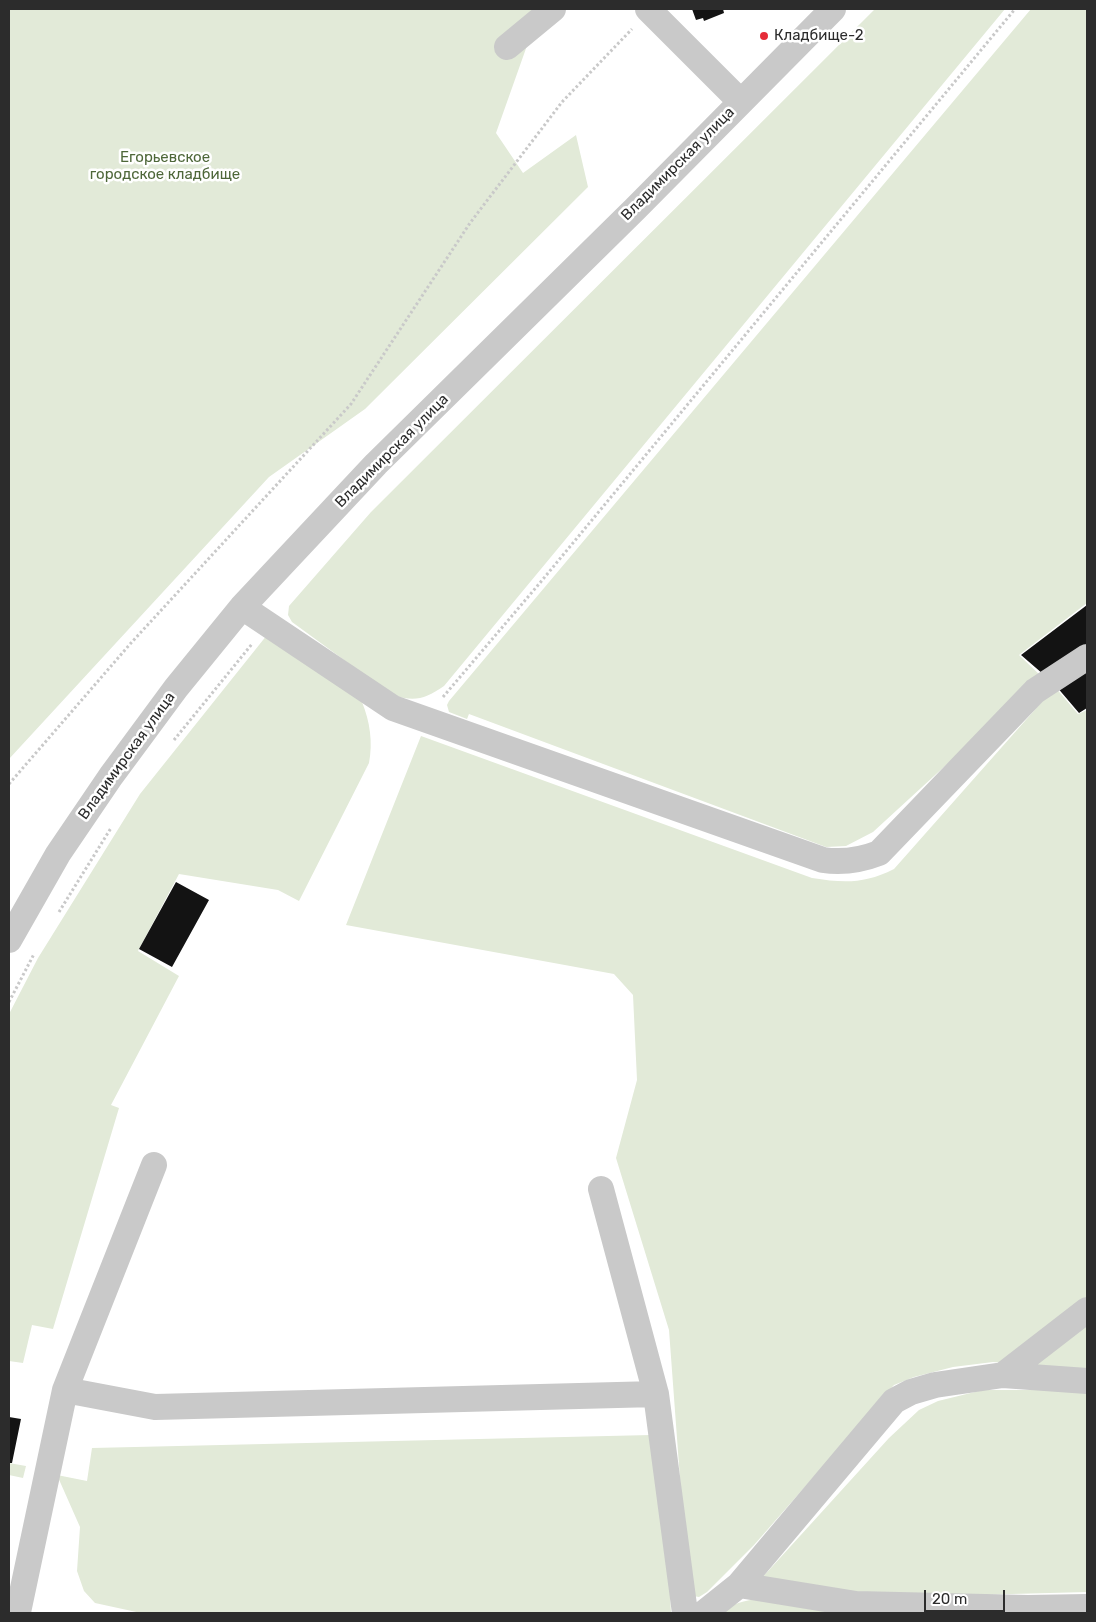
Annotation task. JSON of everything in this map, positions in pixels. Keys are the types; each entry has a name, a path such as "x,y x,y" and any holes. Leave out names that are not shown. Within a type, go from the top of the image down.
{"street":[{"path":"507,47 553,9"},
{"name":"Владимирская улица","path":"9,940 58,854 111,776 176,688 242,607 376,464 833,9"},
{"path":"649,10 740,101"},
{"path":"242,607 393,708 823,860 837,862 864,859 879,853 1035,691 1087,657"},
{"path":"16,1612 65,1390 154,1165"},
{"path":"601,1189 656,1394 685,1613"},
{"path":"1003,1375 1087,1310"},
{"path":"704,1613 738,1585 894,1400 911,1392 935,1385 1003,1375 1087,1381"},
{"path":"65,1390 155,1407 656,1394"},
{"path":"738,1585 856,1604 1028,1608 1087,1607"}],"path":[{"path":"425,719 1015,9"},
{"path":"9,784 132,643 351,404 470,224 562,102 649,10"},
{"path":"172,742 268,624"},
{"path":"55,918 112,827"},
{"path":"9,1002 36,950"}],"green space":[{"name":"Егорьевское городское кладбище","path":"9,9 540,9 496,133 523,173 576,135 588,187 365,409 269,477 9,759"},
{"path":"875,9 1005,9 444,686 431,694 414,699 392,695 292,622 288,615 289,606 371,512"},
{"path":"1031,9 1087,9 1087,603 1019,655 1042,677 873,832 846,846 826,847 469,714 467,719 449,712 447,705 449,701"},
{"path":"267,635 362,702 370,732 369,763 299,901 278,890 179,874 138,951 179,976 111,1105 119,1108 53,1329 32,1325 23,1363 9,1361 9,1014 38,958 140,794"},
{"path":"1055,687 1078,714 1087,710 1087,1372 1070,1368 993,1362 953,1367 914,1377 894,1385 754,1545 707,1592 699,1597 693,1596 683,1519 669,1330 616,1158 637,1080 633,995 614,974 346,925 421,736 812,878 854,881 883,874 894,869"},
{"path":"983,1390 1087,1392 1087,1592 898,1597 760,1580 889,1438 919,1410 938,1401"},
{"path":"651,1435 666,1520 671,1613 141,1613 95,1603 84,1591 77,1571 80,1527 57,1475 87,1481 92,1448"},
{"path":"9,1463 26,1466 23,1478 9,1475"},
{"path":"761,1599 849,1613 718,1613 738,1603"}],"building":[{"path":"692,9 723,9 724,13 704,21 703,18 696,20"},
{"path":"1087,605 1087,646 1043,674 1021,655"},
{"path":"1087,671 1087,708 1079,713 1056,686"},
{"path":"176,882 209,900 172,967 139,949"},
{"path":"9,1417 21,1419 12,1463 9,1463"}],"place":[{"name":"Кладбище-2","path":"764,36"}]}
